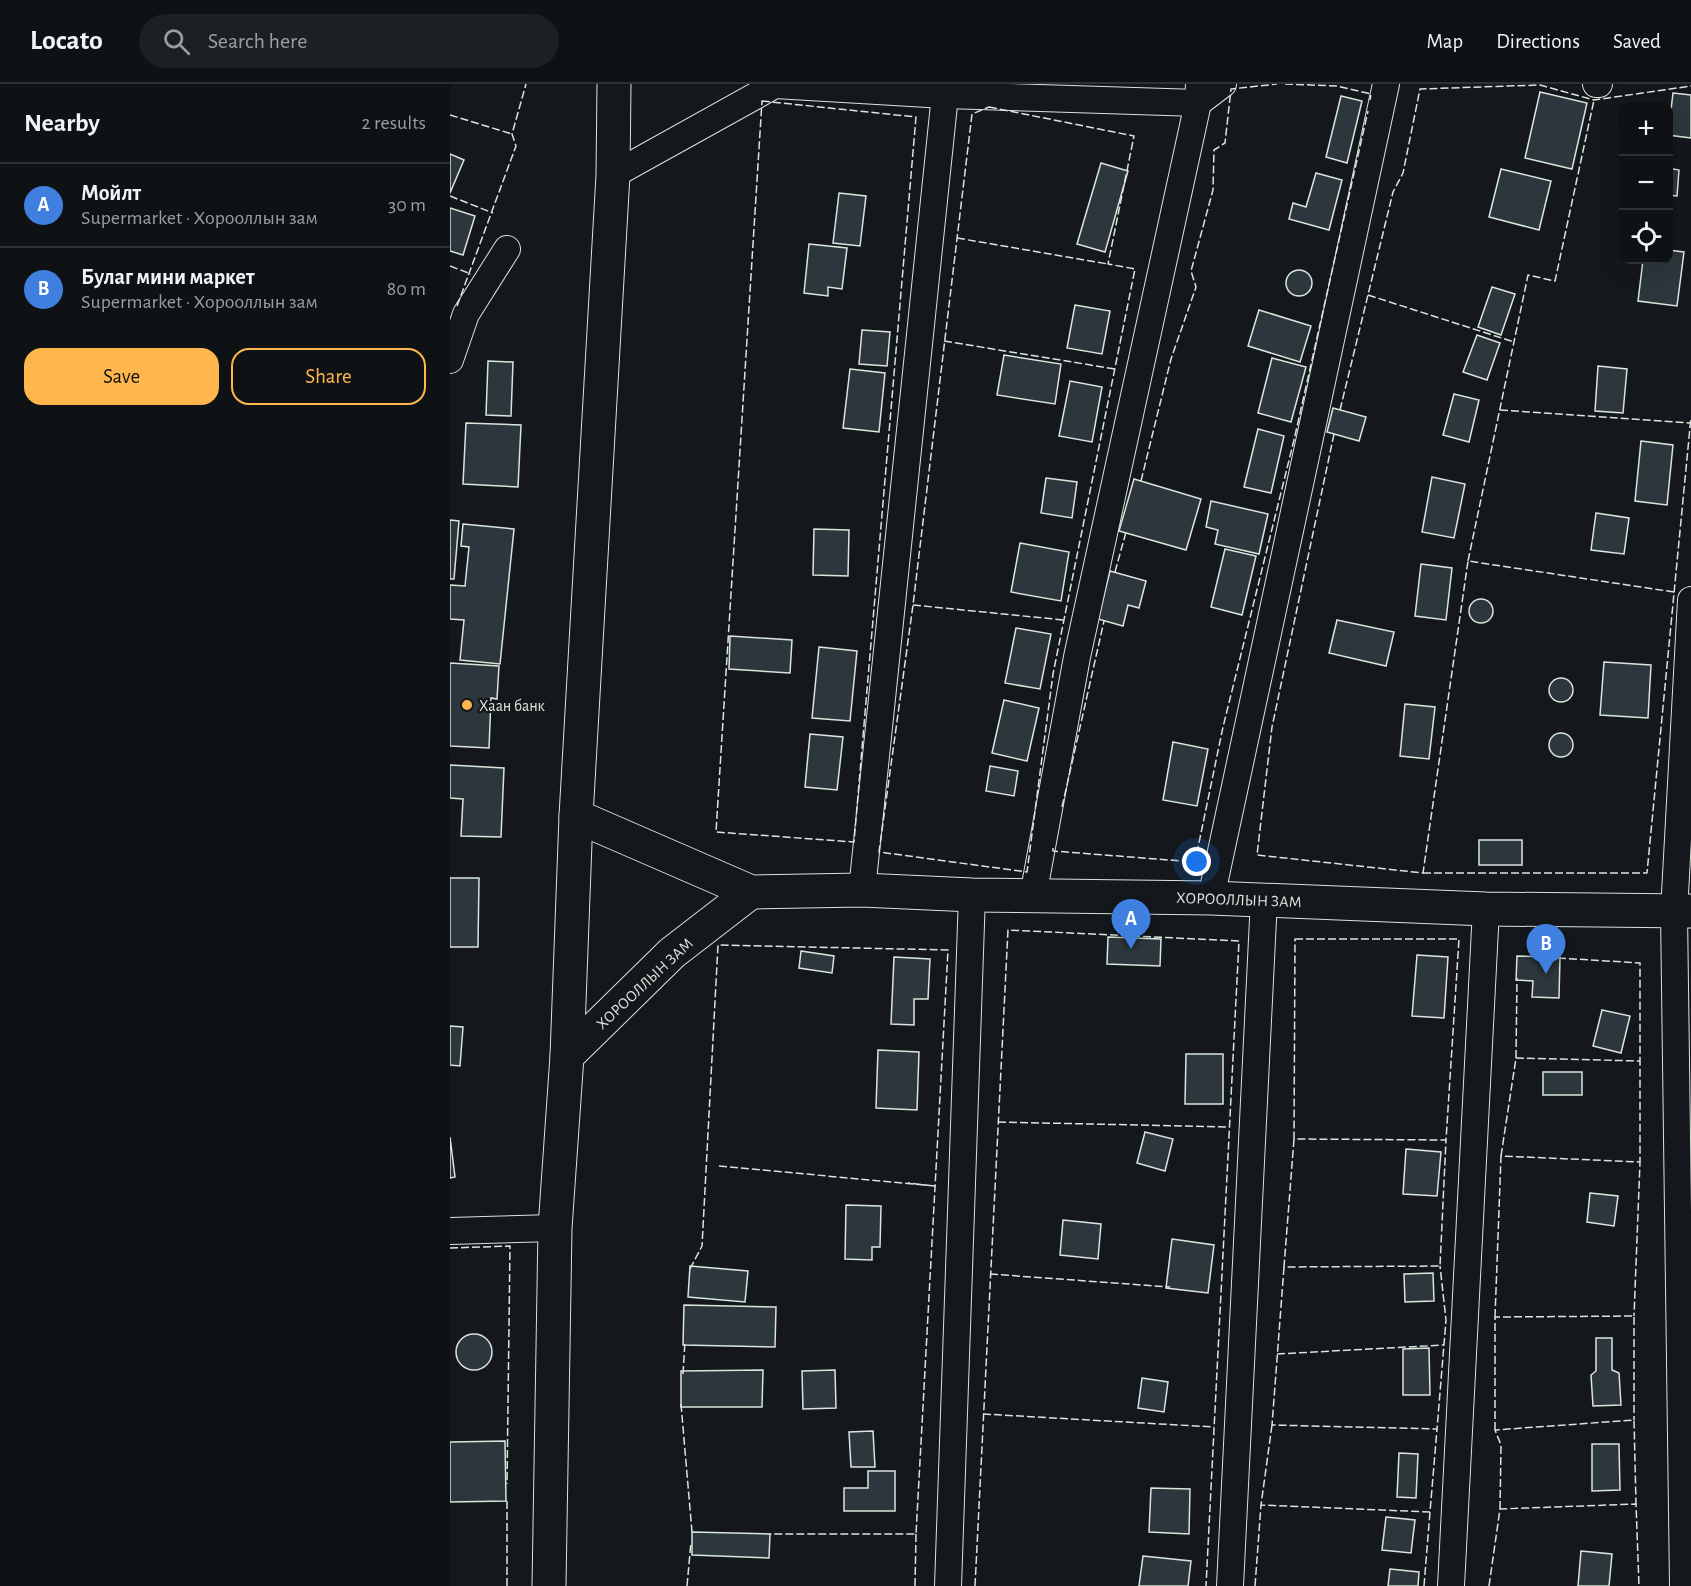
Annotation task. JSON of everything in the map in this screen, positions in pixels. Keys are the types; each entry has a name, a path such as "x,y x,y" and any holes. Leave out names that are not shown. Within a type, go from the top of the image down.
{"main road":[{"path":"549,1586 555,1228 567,1056 576,816 613,175 614,84"},
{"name":"ХОРООЛЛЫН ЗАМ","path":"576,816 751,892 862,890 972,895 1264,899 1486,909 1683,912"},
{"name":"ХОРООЛЛЫН ЗАМ","path":"567,1056 672,952 751,892"}],"street":[{"path":"613,175 774,85 945,95 972,90 1199,93 1223,84"},
{"path":"1212,898 1386,84"},
{"path":"1033,896 1077,657 1199,93"},
{"path":"862,890 945,95"},
{"path":"450,360 466,314 507,249"},
{"path":"1683,1586 1683,912 1691,600"},
{"path":"948,1586 972,895"},
{"path":"1230,1586 1264,899"},
{"path":"1451,1586 1486,909"},
{"path":"450,1231 555,1228"}],"building":[{"path":"1540,92 1587,103 1572,169 1525,158"},
{"path":"1673,93 1691,95 1691,138 1673,136"},
{"path":"1341,96 1362,101 1347,163 1326,157"},
{"path":"450,154 464,160 450,193"},
{"path":"1101,163 1128,171 1105,252 1077,244"},
{"path":"1501,169 1551,181 1539,230 1489,217"},
{"path":"1673,169 1679,170 1677,196 1673,196"},
{"path":"1316,173 1342,180 1329,230 1289,219 1293,203 1306,207"},
{"path":"839,193 866,196 860,246 833,243"},
{"path":"450,208 475,216 463,255 450,251"},
{"path":"809,244 847,248 842,289 828,287 828,296 804,293"},
{"path":"1673,251 1684,252 1677,306 1638,301 1643,264 1673,264"},
{"path":"1299,270 1308,274 1312,283 1308,292 1299,296 1290,292 1286,283 1290,274"},
{"path":"1492,287 1515,294 1501,335 1478,327"},
{"path":"1075,305 1110,311 1102,354 1067,348"},
{"path":"1259,310 1311,326 1300,362 1248,346"},
{"path":"862,330 890,332 887,366 859,364"},
{"path":"1477,335 1500,343 1487,380 1463,372"},
{"path":"1004,355 1061,364 1055,404 997,395"},
{"path":"1272,358 1306,367 1291,422 1258,413"},
{"path":"488,361 513,362 511,416 486,415"},
{"path":"1598,366 1627,369 1623,413 1595,411"},
{"path":"850,369 885,373 879,432 843,428"},
{"path":"1070,381 1102,387 1092,442 1059,436"},
{"path":"1454,394 1479,400 1469,442 1443,435"},
{"path":"1333,408 1366,417 1359,441 1327,432"},
{"path":"466,423 521,425 518,487 463,484"},
{"path":"1258,429 1284,436 1271,493 1244,487"},
{"path":"1641,441 1673,445 1667,505 1635,501"},
{"path":"1432,477 1465,484 1454,538 1422,532"},
{"path":"1046,478 1077,482 1072,518 1041,513"},
{"path":"1134,479 1201,499 1186,550 1119,531"},
{"path":"1211,501 1268,514 1259,554 1215,544 1218,530 1206,527"},
{"path":"1596,513 1629,518 1624,554 1591,550"},
{"path":"450,520 459,521 454,579 450,579"},
{"path":"463,524 514,529 500,664 460,660 464,620 450,619 450,585 465,586 469,547 461,546"},
{"path":"814,529 849,530 848,576 813,575"},
{"path":"1020,543 1069,552 1061,601 1011,592"},
{"path":"1225,549 1256,556 1242,615 1211,607"},
{"path":"1421,564 1452,568 1446,620 1415,616"},
{"path":"1110,571 1146,581 1139,608 1128,605 1123,626 1098,619"},
{"path":"1481,599 1490,602 1493,611 1490,620 1481,623 1472,620 1469,611 1472,602"},
{"path":"1337,620 1394,632 1386,666 1329,653"},
{"path":"1016,628 1051,634 1040,689 1005,683"},
{"path":"730,636 792,640 790,673 729,669"},
{"path":"819,647 857,651 850,721 812,718"},
{"path":"1604,662 1651,665 1648,718 1600,715"},
{"path":"450,663 499,666 497,699 491,698 489,748 450,746"},
{"path":"1561,678 1570,681 1573,690 1570,699 1561,702 1552,699 1549,690 1552,681"},
{"path":"1004,700 1039,708 1027,761 992,753"},
{"path":"1405,704 1435,707 1429,759 1400,756"},
{"path":"1561,733 1570,736 1573,745 1570,754 1561,757 1552,754 1549,745 1552,736"},
{"path":"810,734 843,737 837,790 805,787"},
{"path":"1173,742 1208,749 1197,806 1163,800"},
{"path":"450,765 504,768 501,837 461,836 463,799 450,798"},
{"path":"990,766 1018,771 1014,796 986,791"},
{"path":"1479,840 1522,840 1522,865 1479,865"},
{"path":"450,878 479,878 478,947 450,947"},
{"path":"1108,937 1161,939 1160,966 1107,964"},
{"path":"801,951 834,956 832,973 799,968"},
{"path":"1417,955 1448,957 1444,1018 1412,1016"},
{"path":"1517,956 1560,957 1559,998 1532,997 1533,981 1516,980"},
{"path":"894,957 930,959 928,999 914,999 914,1025 891,1024"},
{"path":"1602,1010 1630,1016 1621,1053 1593,1046"},
{"path":"450,1026 463,1027 460,1066 450,1065"},
{"path":"878,1050 919,1052 917,1110 876,1108"},
{"path":"1186,1054 1223,1054 1223,1104 1185,1104"},
{"path":"1543,1072 1582,1072 1582,1095 1543,1095"},
{"path":"1145,1132 1173,1139 1165,1171 1137,1163"},
{"path":"450,1137 455,1177 450,1178"},
{"path":"1406,1149 1441,1152 1437,1196 1403,1194"},
{"path":"1590,1193 1618,1196 1614,1226 1587,1222"},
{"path":"846,1205 881,1206 880,1247 872,1247 872,1260 845,1259"},
{"path":"1063,1220 1101,1224 1098,1259 1060,1255"},
{"path":"1172,1239 1214,1245 1208,1293 1166,1288"},
{"path":"690,1266 748,1271 745,1302 688,1297"},
{"path":"1433,1273 1434,1301 1405,1302 1404,1274"},
{"path":"684,1305 776,1307 775,1347 683,1345"},
{"path":"474,1334 487,1339 492,1352 487,1365 474,1370 461,1365 456,1352 461,1339"},
{"path":"1596,1338 1612,1338 1612,1370 1619,1373 1621,1405 1593,1406 1591,1375 1596,1371"},
{"path":"1429,1348 1430,1395 1403,1395 1403,1349"},
{"path":"763,1370 762,1407 681,1407 681,1371"},
{"path":"835,1370 836,1408 803,1409 802,1371"},
{"path":"1142,1378 1168,1382 1164,1412 1138,1408"},
{"path":"873,1431 875,1467 851,1467 849,1432"},
{"path":"505,1441 506,1501 450,1502 450,1442"},
{"path":"1592,1444 1619,1444 1620,1490 1592,1491"},
{"path":"1399,1453 1418,1454 1416,1498 1397,1497"},
{"path":"868,1471 895,1471 895,1511 844,1511 844,1488 868,1488"},
{"path":"1151,1488 1190,1489 1189,1534 1149,1532"},
{"path":"1386,1517 1415,1520 1411,1553 1382,1550"},
{"path":"692,1532 770,1534 769,1558 692,1555"},
{"path":"1581,1551 1612,1554 1609,1586 1578,1586"},
{"path":"1143,1556 1191,1561 1188,1586 1139,1586"},
{"path":"1390,1569 1419,1572 1418,1586 1388,1586"}],"fence":[{"path":"457,306 516,146 512,134 526,84"},
{"path":"1141,481 1171,359 1196,287 1191,271 1213,190 1214,150 1225,143 1231,89 1277,84"},
{"path":"1285,84 1337,86 1371,94 1370,100"},
{"path":"1340,410 1393,192 1403,173 1420,89 1540,85 1594,100 1691,86"},
{"path":"1468,561 1528,275 1555,281 1594,100"},
{"path":"762,101 916,117 854,842 716,832 762,101"},
{"path":"989,107 1134,136 1108,264 1135,269 1053,674 1027,872 879,852 913,605 972,114 989,107"},
{"path":"1053,848 1053,851 1195,862 1223,727 1294,440 1368,111"},
{"path":"450,115 512,134"},
{"path":"450,196 493,213"},
{"path":"957,238 1108,264"},
{"path":"450,266 471,274"},
{"path":"1368,295 1514,342"},
{"path":"944,341 1115,369"},
{"path":"1500,410 1690,423"},
{"path":"1423,873 1647,873 1691,417"},
{"path":"1334,434 1272,727 1257,855 1423,873 1468,561 1674,592"},
{"path":"1115,572 1126,532"},
{"path":"913,605 1064,620"},
{"path":"1062,807 1104,621"},
{"path":"975,1586 1008,930 1239,941 1206,1586"},
{"path":"1295,939 1459,939 1446,1140 1294,1139 1295,939"},
{"path":"690,1269 702,1246 718,945 948,950 916,1534 770,1534"},
{"path":"1558,958 1640,963 1640,1061"},
{"path":"1516,1058 1517,978"},
{"path":"1501,1156 1516,1058 1640,1061 1640,1162"},
{"path":"998,1122 1229,1127"},
{"path":"1294,1139 1284,1267 1440,1266 1446,1140"},
{"path":"1495,1317 1501,1156 1640,1162 1634,1316"},
{"path":"719,1166 935,1186 908,1183"},
{"path":"450,1248 510,1246 507,1484"},
{"path":"1284,1267 1272,1425 1437,1429 1446,1320 1440,1266"},
{"path":"990,1274 1170,1287"},
{"path":"1495,1430 1495,1317 1634,1316 1634,1420"},
{"path":"683,1374 685,1341"},
{"path":"1277,1354 1444,1345"},
{"path":"681,1404 692,1532"},
{"path":"983,1414 1214,1427"},
{"path":"1500,1509 1501,1445 1495,1430 1634,1420 1636,1504"},
{"path":"1272,1425 1261,1505 1430,1512 1437,1429"},
{"path":"507,1499 507,1586"},
{"path":"1489,1586 1500,1509 1636,1504 1639,1586"},
{"path":"1255,1586 1261,1505"},
{"path":"1424,1586 1430,1512"},
{"path":"915,1586 916,1534"},
{"path":"687,1586 691,1542"}],"place":[{"name":"Хаан банк","path":"467,705"},
{"name":"Мойлт","path":"1131,949"},
{"name":"Булаг мини маркет","path":"1546,974"}]}
